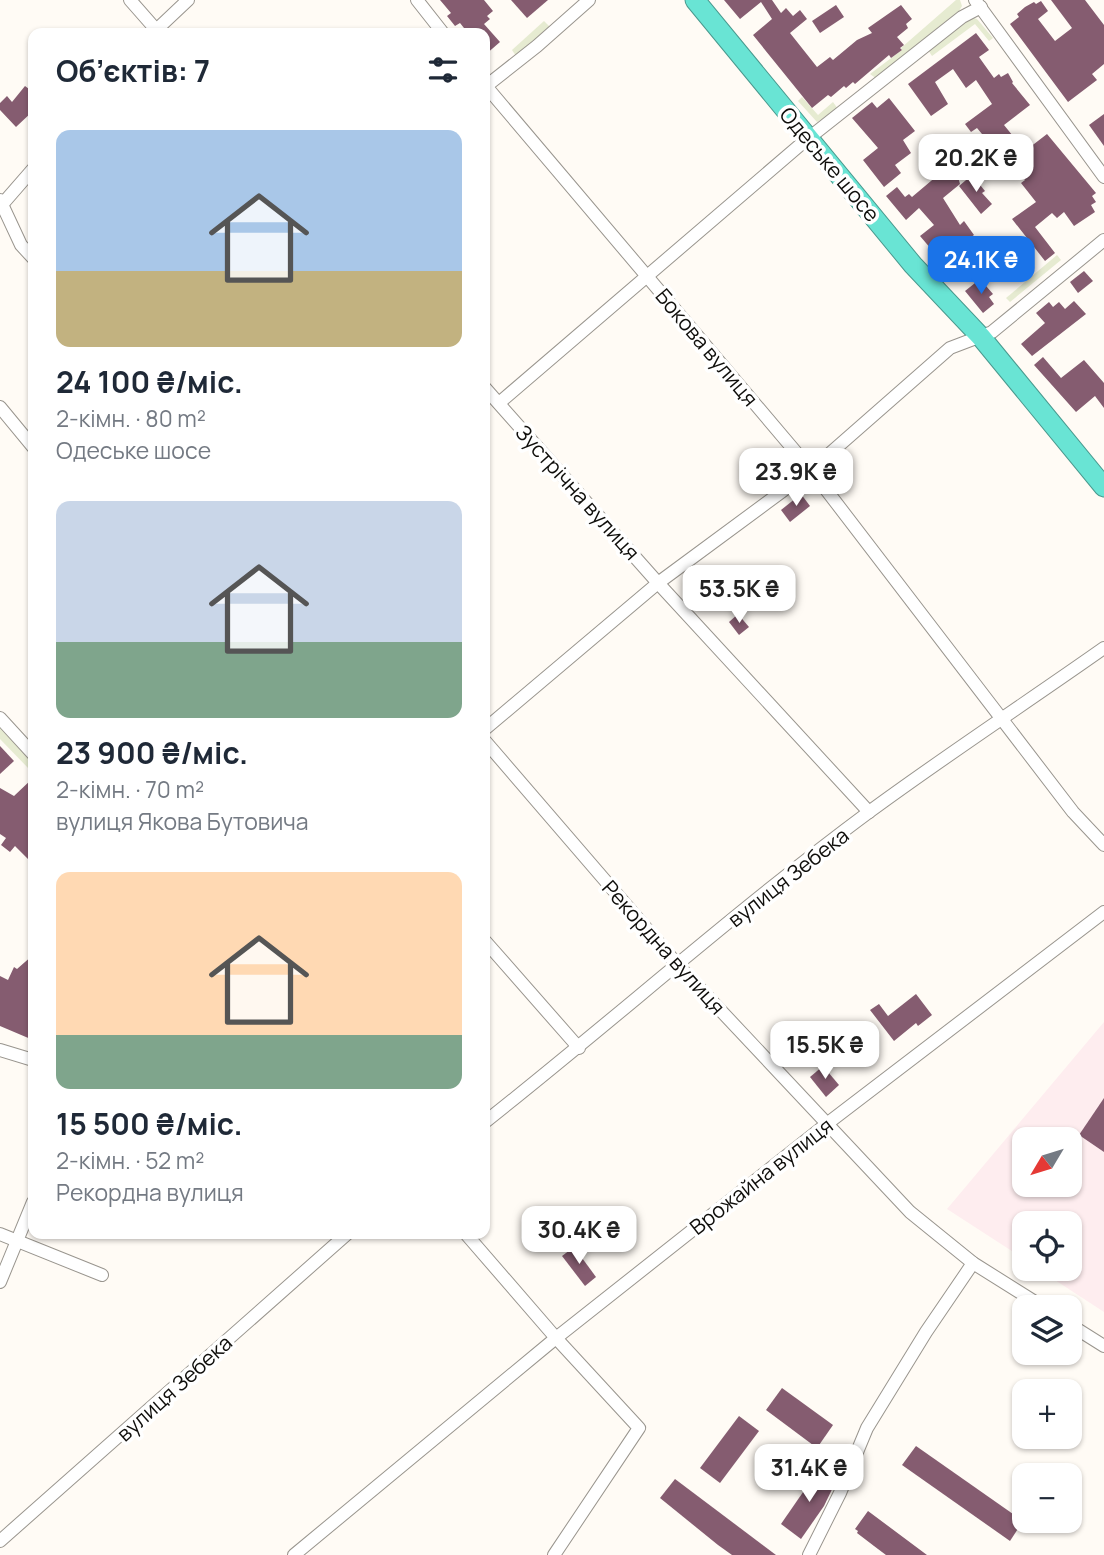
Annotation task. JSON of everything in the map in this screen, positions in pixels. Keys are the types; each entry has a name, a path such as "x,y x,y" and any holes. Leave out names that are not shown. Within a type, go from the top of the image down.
{"highway":[{"name":"Одеське шосе","path":"695,0 914,265 981,337 1104,487"}],"street":[{"path":"130,0 153,28"},
{"path":"160,28 188,0"},
{"path":"417,0 439,28"},
{"path":"490,82 537,46 589,0"},
{"path":"499,403 809,138 978,3 1104,177"},
{"name":"Бокова вулиця","path":"490,92 811,470 1073,812 1104,845"},
{"path":"28,174 1,204 21,245 28,253"},
{"path":"490,725 658,583 811,470 950,348 992,332 1104,240"},
{"name":"Зустрічна вулиця","path":"490,393 658,583 869,812"},
{"path":"0,407 28,441"},
{"name":"вулиця Зебека","path":"490,1118 579,1048 677,964 869,812 1104,648"},
{"path":"0,718 28,749"},
{"name":"Рекордна вулиця","path":"490,747 677,964 910,1212 973,1263 1024,1295"},
{"name":"Врожайна вулиця","path":"294,1555 556,1338 828,1123 1104,912"},
{"path":"490,947 579,1048"},
{"path":"0,1050 28,1058"},
{"path":"0,1282 28,1215"},
{"path":"0,1234 102,1275"},
{"name":"вулиця Зебека","path":"0,1541 340,1239"},
{"path":"470,1239 639,1428 554,1555"},
{"path":"809,1555 840,1493 867,1428 926,1332 973,1263"},
{"path":"1082,1332 1104,1346"}],"shaded area":[{"path":"1104,1022 1104,1312 1082,1298 1082,1295 1056,1281 1082,1281 1082,1211 1012,1211 1012,1251 947,1209 1012,1132 1012,1197 1082,1197 1082,1127 1016,1127"}],"green space":[{"path":"956,0 960,0 962,6 959,11 877,79 870,74 902,50 901,48"},
{"path":"971,17 977,19 993,38 989,41 975,24 932,56 928,50"},
{"path":"544,21 550,27 516,56 512,50"},
{"path":"802,97 818,115 833,102 838,109 817,122 798,101"},
{"path":"1057,255 1061,260 1010,302 1006,298"},
{"path":"0,727 28,757 28,768 0,739"}],"building":[{"path":"440,0 484,0 493,11 484,24 488,28 464,28 460,23 455,26 447,16 451,13"},
{"path":"511,0 548,0 527,18"},
{"path":"724,0 772,0 781,13 786,8 793,16 800,10 807,19 790,33 817,67 830,57 833,60 857,40 872,33 868,28 901,5 912,19 906,24 908,28 897,37 904,45 900,48 902,50 891,58 889,55 855,84 853,82 846,88 844,86 812,108 753,35 772,19 761,2 740,19"},
{"path":"1051,0 1085,0 1104,25 1104,64 1092,74 1097,80 1068,102 1010,24 1019,17 1017,14 1025,7 1041,1 1048,11 1038,19 1055,41 1072,28"},
{"path":"836,5 844,17 820,33 812,21"},
{"path":"490,31 500,42 490,51"},
{"path":"976,33 989,50 979,57 994,78 1008,73 1012,83 1030,105 1004,125 1025,151 1047,134 1096,193 1092,196 1096,202 1091,205 1095,212 1074,226 1064,212 1057,218 1052,213 1035,227 1055,253 1045,261 1012,219 1036,202 1021,183 1025,180 1007,157 993,165 985,155 992,146 977,128 971,132 965,124 992,104 976,80 966,88 953,69 935,82 948,104 931,116 908,84"},
{"path":"25,86 28,88 28,116 16,127 0,110 0,103 7,96 12,102"},
{"path":"889,98 915,131 903,140 911,153 895,165 901,173 884,187 863,160 878,148 852,118 872,102 877,108"},
{"path":"1104,114 1104,146 1089,125"},
{"path":"955,166 960,184 943,198 960,225 964,221 974,235 967,240 990,267 981,276 964,258 949,270 920,236 934,225 919,208 906,220 886,196 897,187 905,197 909,194 912,197 944,170 946,172"},
{"path":"972,175 992,204 981,214 959,186"},
{"path":"1013,257 1027,274 1017,282 1003,265"},
{"path":"1084,271 1093,281 1078,293 1070,282"},
{"path":"980,279 993,294 989,297 994,304 983,313 965,291"},
{"path":"1074,301 1086,314 1032,356 1021,344 1045,323 1036,313 1049,302 1053,307 1059,302 1065,309"},
{"path":"1043,357 1061,378 1084,360 1104,383 1104,408 1095,396 1076,412 1034,365"},
{"path":"801,494 810,506 790,522 781,510"},
{"path":"738,614 749,627 739,635 729,622"},
{"path":"0,746 14,761 0,774"},
{"path":"28,783 28,859 15,846 10,852 1,845 6,838 0,834 0,788 14,796"},
{"path":"28,959 28,1038 0,1026 0,976 8,980 14,967 17,969"},
{"path":"916,994 932,1015 918,1026 916,1023 894,1041 870,1010 879,1004 888,1016"},
{"path":"855,1042 869,1057 859,1066 845,1051"},
{"path":"823,1066 839,1085 826,1097 810,1077"},
{"path":"1104,1098 1104,1152 1082,1137 1082,1131"},
{"path":"574,1247 596,1277 585,1286 562,1256"},
{"path":"782,1388 833,1425 817,1448 766,1410"},
{"path":"739,1416 759,1431 720,1483 700,1468"},
{"path":"916,1446 1012,1513 1012,1533 1015,1533 1010,1541 902,1465"},
{"path":"819,1469 836,1481 824,1506 801,1539 781,1524"},
{"path":"675,1479 776,1555 732,1555 718,1545 660,1498"},
{"path":"868,1511 927,1555 886,1555 855,1529"}]}
